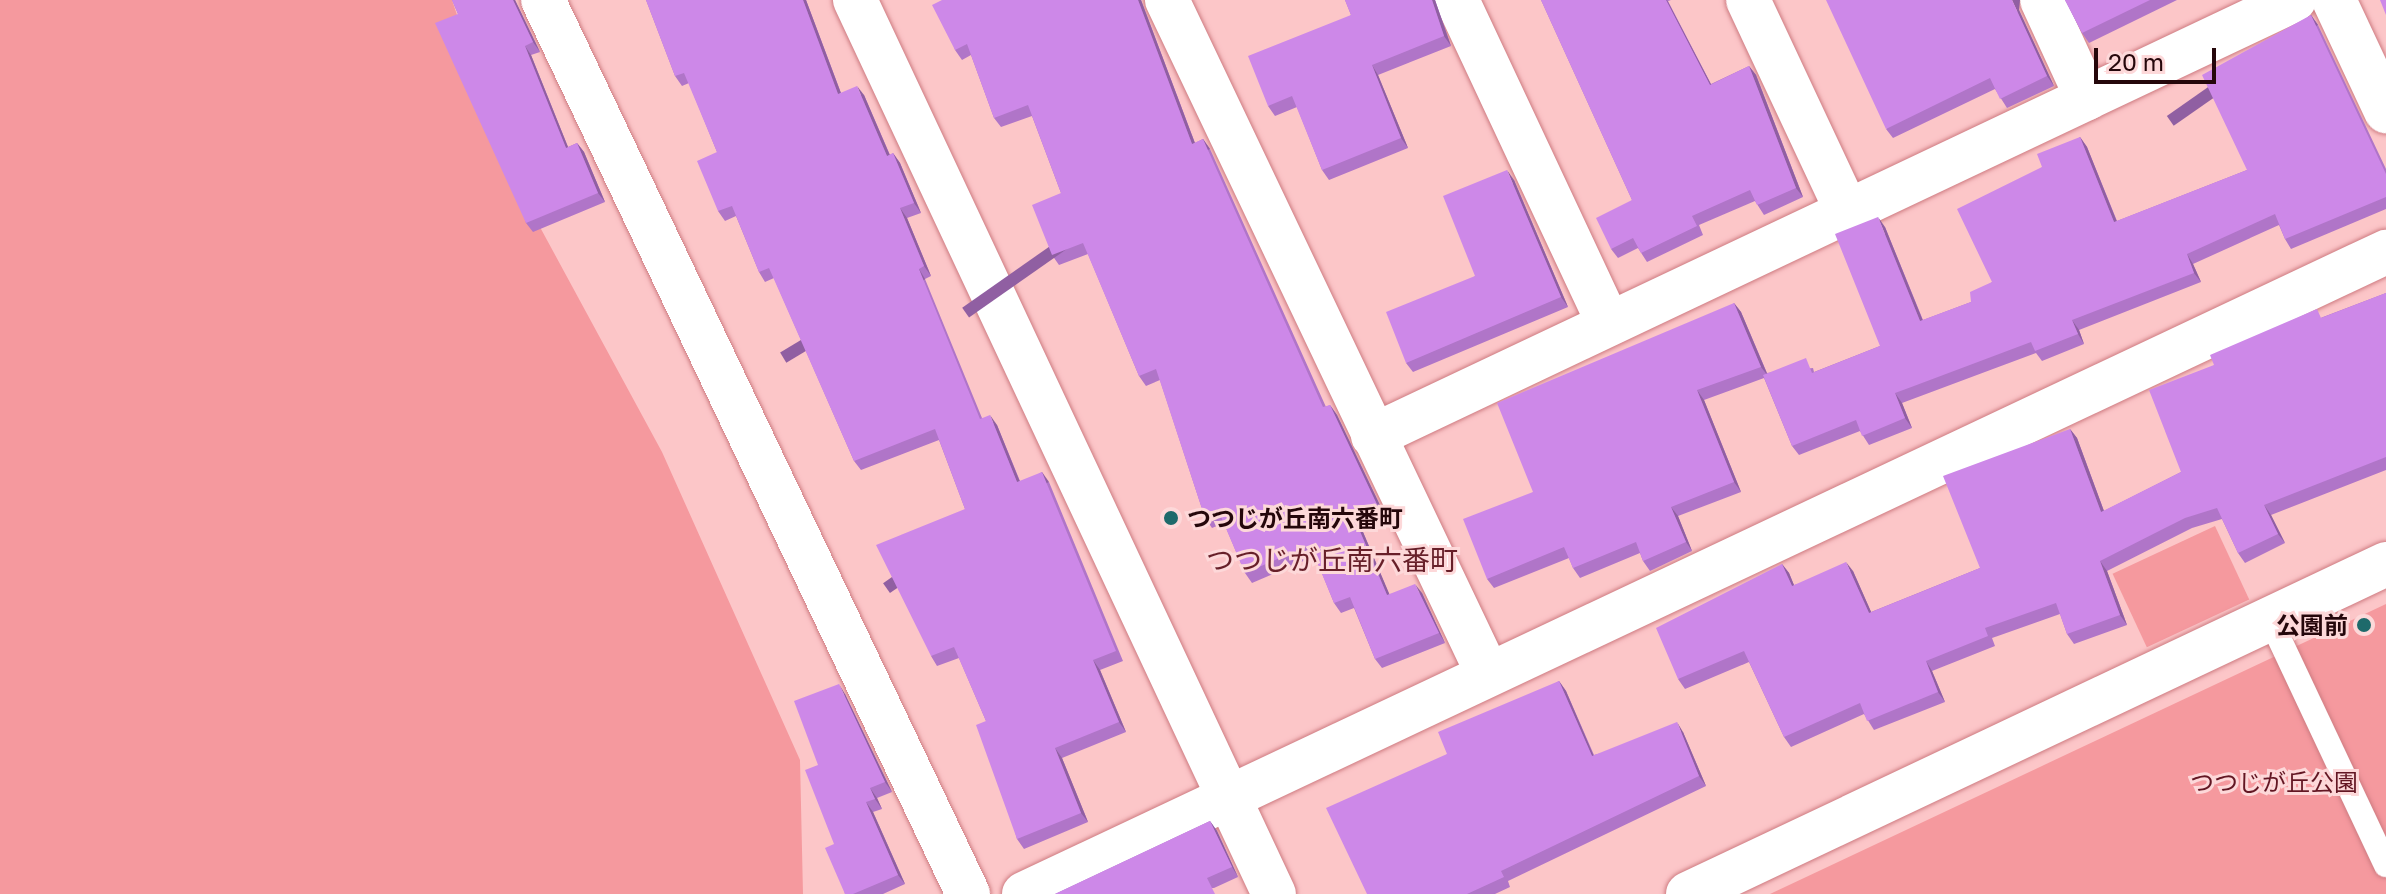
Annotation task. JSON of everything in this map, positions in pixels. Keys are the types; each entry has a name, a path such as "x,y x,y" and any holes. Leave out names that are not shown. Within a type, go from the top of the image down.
{"street":[{"path":"543,0 968,894"},
{"path":"855,0 1274,894"},
{"path":"1167,0 1487,672"},
{"path":"1457,0 1608,323"},
{"path":"1748,0 1847,211"},
{"path":"2042,0 2087,98"},
{"path":"1373,436 2294,0"},
{"path":"2334,0 2386,111"},
{"path":"1024,894 1487,672 2386,252"},
{"path":"1688,894 2386,564"}],"lane":[{"path":"2270,619 2386,865"}],"green space":[{"path":"0,0 452,0 509,170 662,452 800,760 803,894 0,894"},
{"path":"2215,526 2249,599 2147,647 2113,574"},
{"name":"つつじが丘公園","path":"2386,604 2386,894 1770,894"}],"building":[{"path":"452,0 513,0 533,42 525,46 566,148 577,143 598,193 526,223 435,23 458,14"},
{"path":"646,0 803,0 838,94 857,86 887,156 893,153 914,203 900,208 924,266 919,269 980,419 990,415 1017,482 1042,472 1116,651 1093,660 1119,722 1055,748 1081,813 1017,839 976,725 986,721 954,647 931,656 876,545 965,509 935,429 854,461 769,268 759,272 732,206 718,211 697,161 717,152 684,73 675,76"},
{"path":"942,0 1138,0 1192,144 1203,139 1323,407 1330,405 1381,513 1356,522 1387,595 1415,584 1439,633 1375,659 1350,597 1334,603 1310,545 1245,573 1219,512 1205,518 1156,369 1139,376 1083,243 1052,255 1032,205 1061,193 1028,105 994,118 967,44 955,50 932,5"},
{"path":"1345,0 1432,0 1444,36 1372,65 1401,138 1322,170 1292,96 1268,106 1248,56 1351,15"},
{"path":"1541,0 1666,0 1710,85 1749,66 1796,188 1757,205 1750,190 1692,216 1697,226 1641,253 1633,238 1611,249 1596,218 1632,200"},
{"path":"1826,0 2012,0 2047,76 2000,99 1990,78 1886,129"},
{"path":"2065,0 2150,0 2082,33"},
{"path":"2380,0 2386,0 2386,15"},
{"path":"2311,15 2386,174 2386,197 2285,239 2275,214 2187,254 2194,273 2072,320 2078,334 2035,351 2031,342 1895,393 1905,418 1862,436 1856,420 1792,446 1763,375 1806,358 1812,373 1880,346 1835,234 1878,217 1920,321 1971,302 1970,292 1992,282 1957,209 2042,167 2037,154 2080,137 2114,222 2247,170 2202,75"},
{"path":"1507,170 1561,297 1406,363 1386,312 1475,276 1443,196"},
{"path":"2386,293 2386,457 2264,505 2278,534 2238,553 2217,508 2185,518 2100,561 2120,615 2067,634 2056,603 1985,628 1988,636 1926,661 1938,692 1867,721 1860,703 1784,737 1744,651 1678,679 1656,628 1782,564 1792,586 1846,562 1869,613 1980,568 1943,476 2070,429 2101,512 2181,472 2149,390 2214,365 2210,355 2317,309 2321,318"},
{"path":"1734,303 1761,367 1697,390 1734,482 1671,507 1686,542 1643,561 1636,542 1573,568 1564,547 1487,579 1463,519 1533,492 1497,403"},
{"path":"1559,681 1592,756 1677,722 1699,776 1501,871 1504,877 1467,894 1367,894 1326,808 1447,754 1438,732"},
{"path":"839,684 885,782 870,788 875,799 866,802 898,875 853,894 845,894 825,848 834,844 805,770 818,765 794,701"},
{"path":"1210,821 1232,867 1207,878 1215,894 1055,894"}],"place":[{"name":"つつじが丘南六番町","path":"1171,518"},
{"name":"公園前","path":"2364,625"}],"district":[{"name":"つつじが丘南六番町","path":"1332,560"}]}
